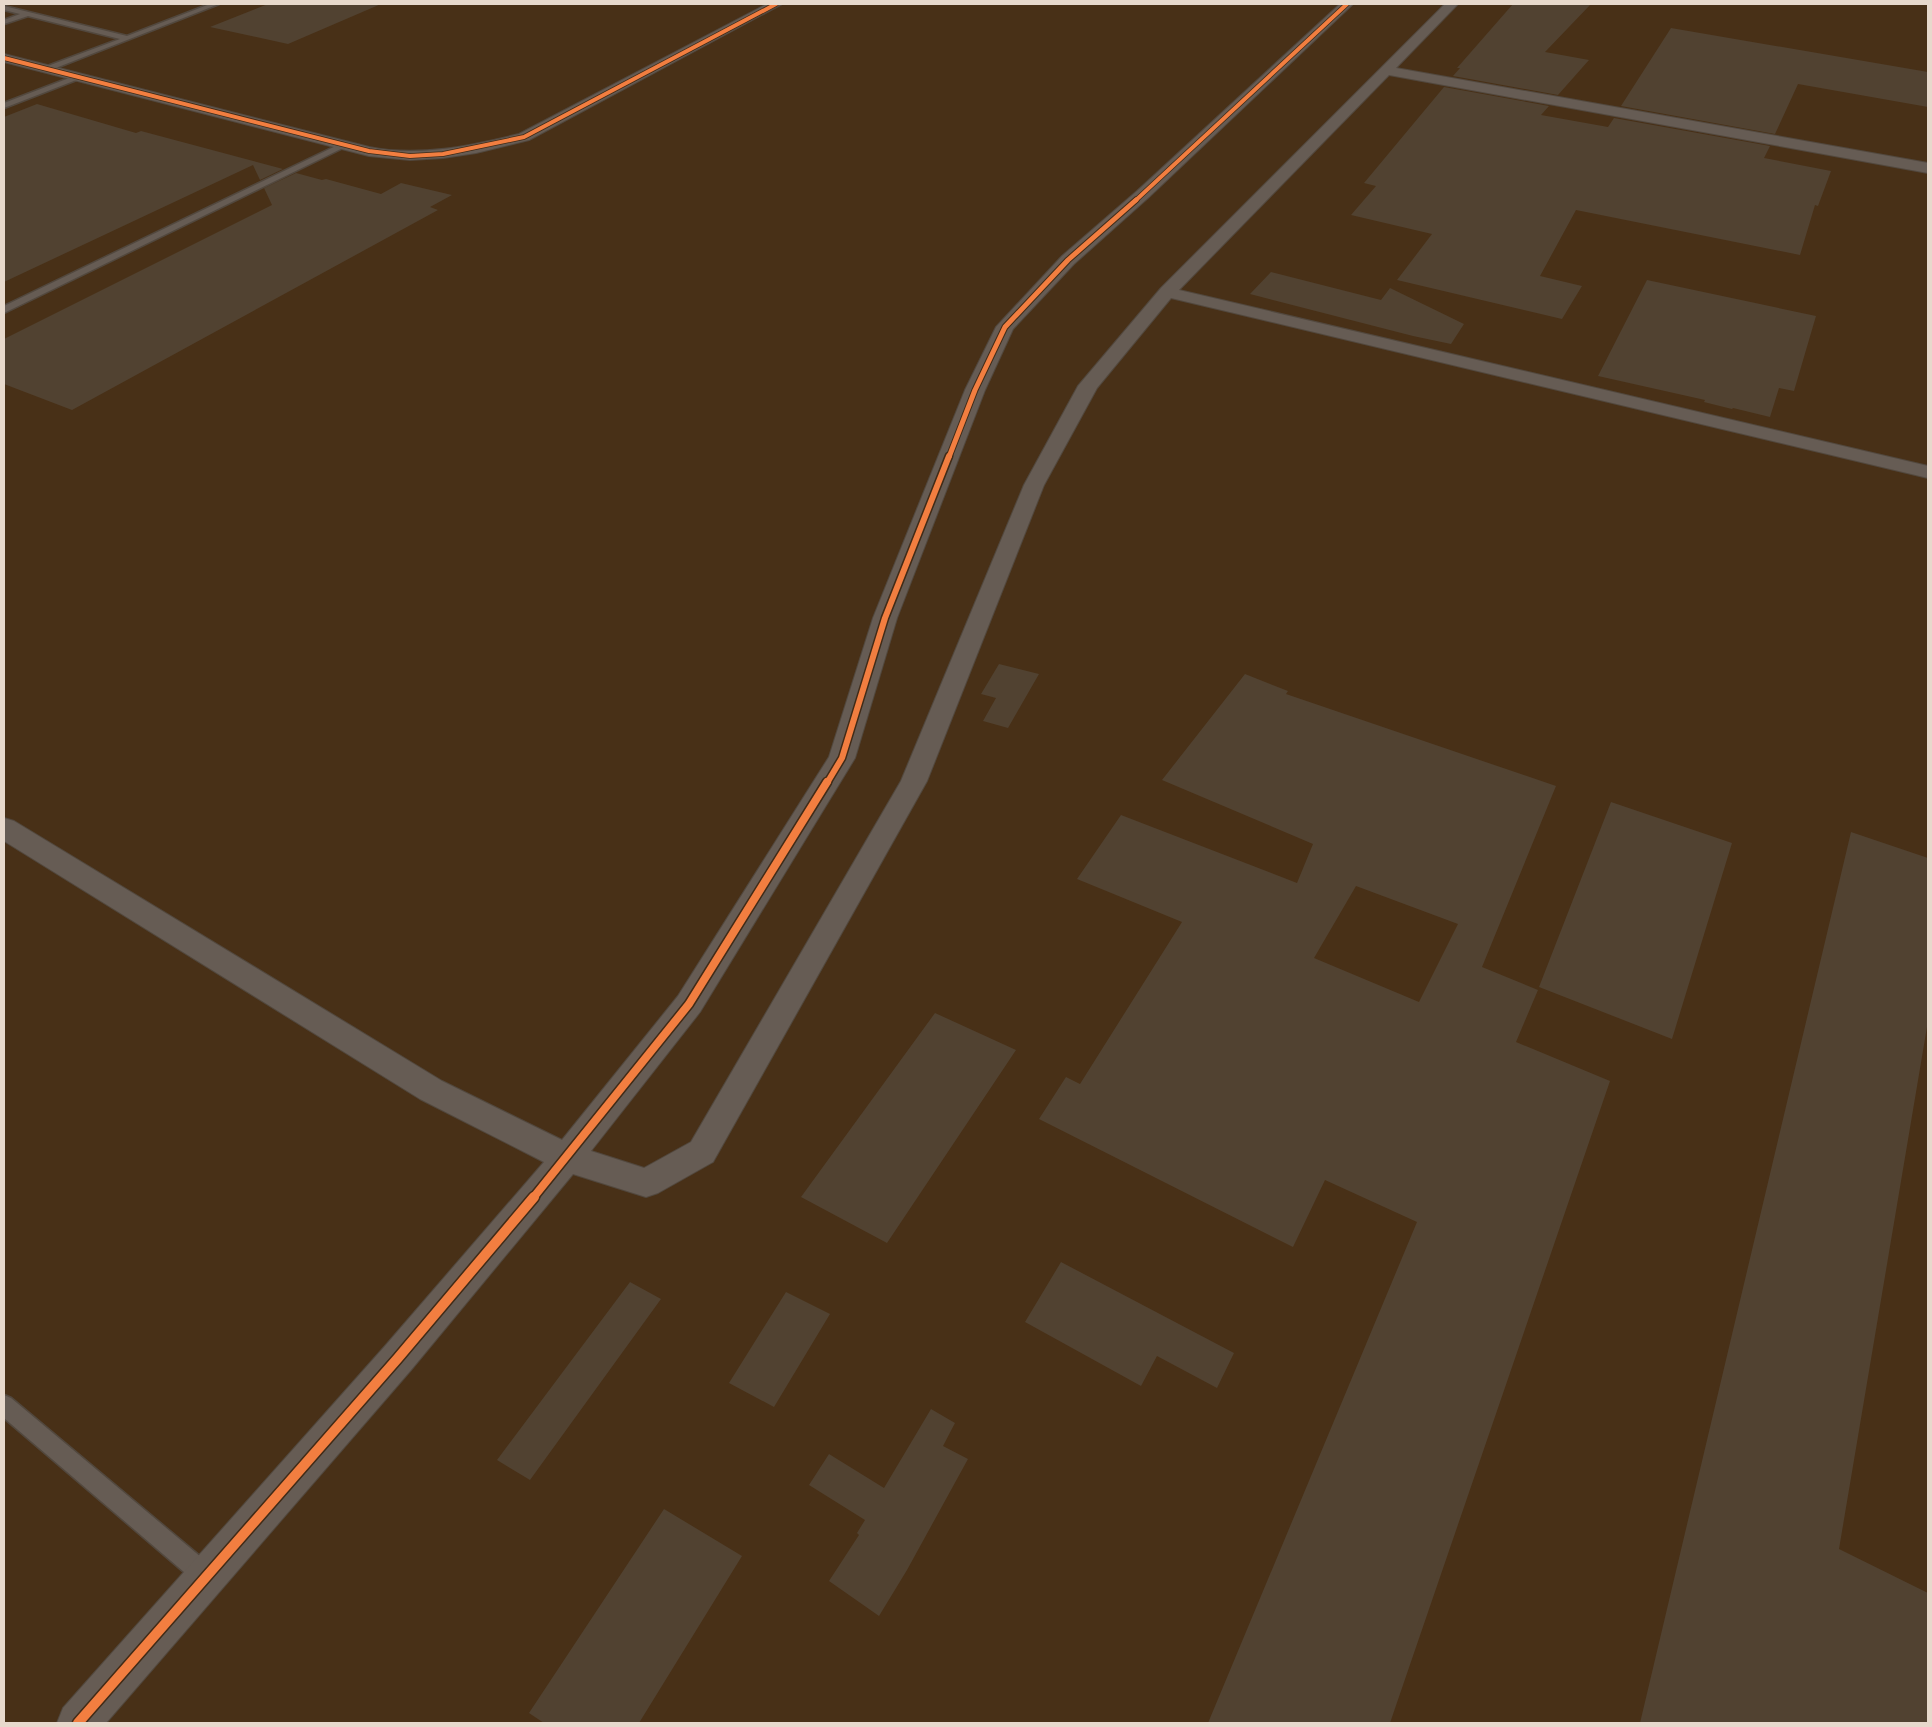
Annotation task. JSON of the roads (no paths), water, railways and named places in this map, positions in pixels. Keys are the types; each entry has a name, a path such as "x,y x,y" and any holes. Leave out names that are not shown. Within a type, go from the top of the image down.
{"street":[{"path":"4,58 345,145 393,155 437,154 482,148 524,136 776,4"},
{"path":"78,1723 398,1358 567,1158 689,1004 842,758 885,618 975,390 1005,326 1068,260 1150,187 1347,4"},
{"path":"4,828 430,1090 567,1158 646,1183 702,1152 914,781 1034,485 1088,386 1167,292 1452,4"},
{"path":"1386,70 1928,168"},
{"path":"1167,292 1928,472"}],"lane":[{"path":"48,69 216,4"},
{"path":"4,8 127,38"},
{"path":"4,22 26,14"},
{"path":"4,106 80,77"},
{"path":"4,310 345,145"},
{"path":"4,1405 207,1577"}]}
